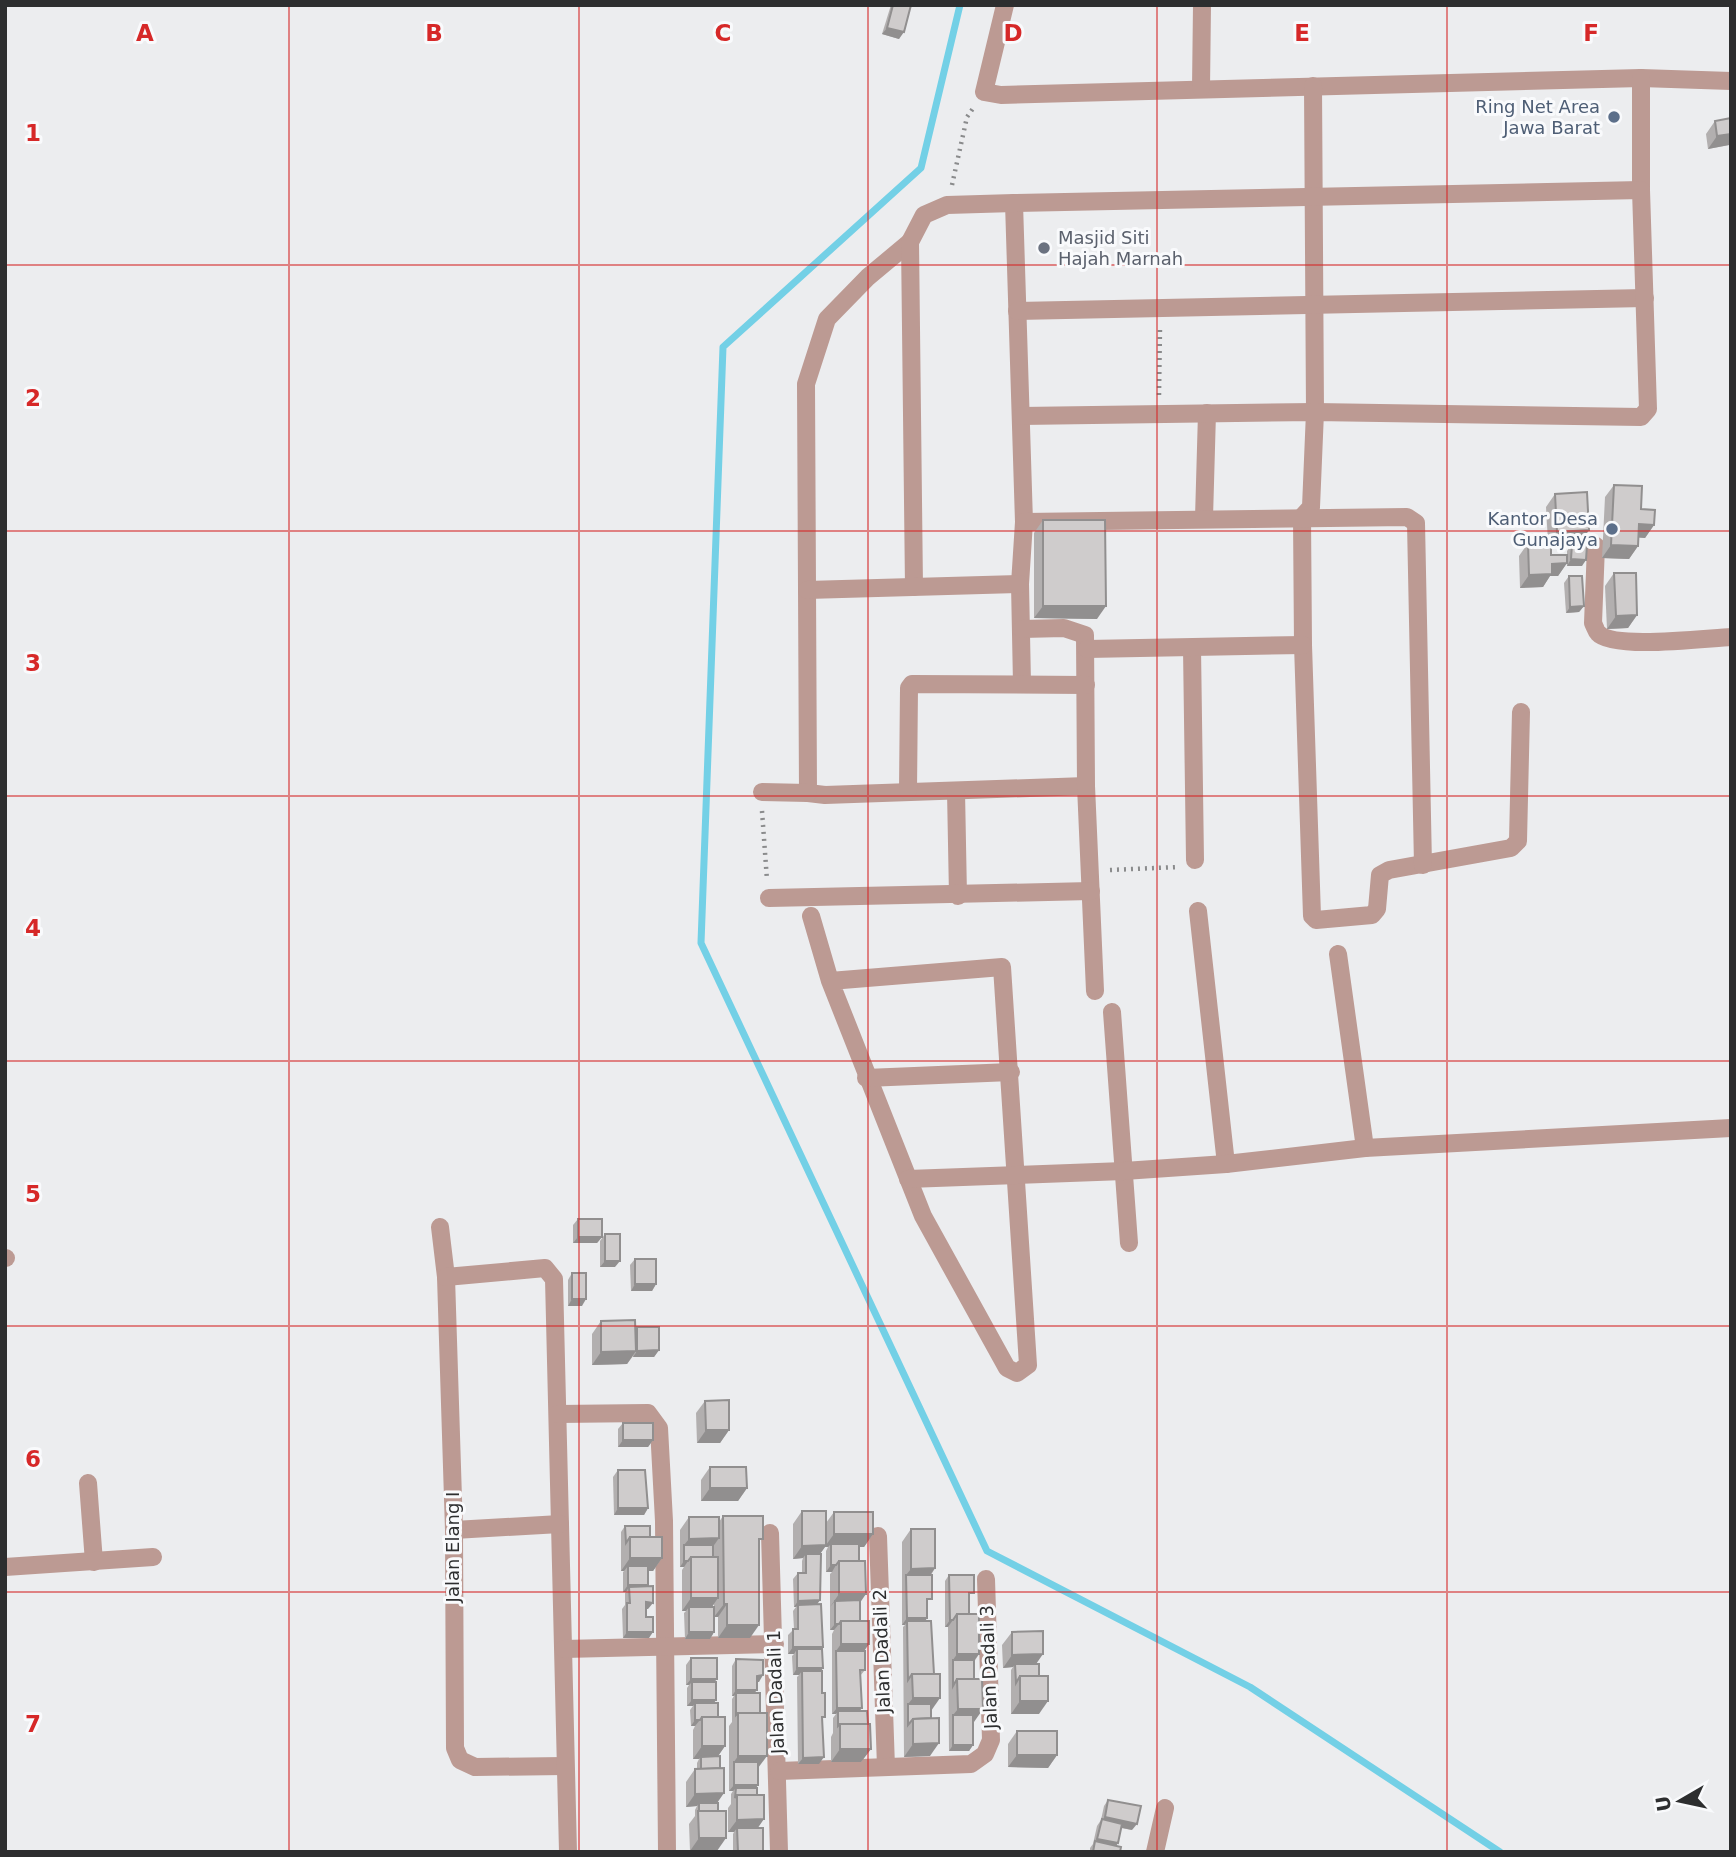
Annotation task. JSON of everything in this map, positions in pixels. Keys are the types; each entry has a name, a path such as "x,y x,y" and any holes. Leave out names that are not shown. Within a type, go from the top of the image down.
{"street":[{"path":"1005,5 984,92 1014,95 1641,78 1731,81"},
{"path":"1201,88 1202,5"},
{"path":"1021,416 1315,412 1641,417 1648,408 1641,190 1641,78"},
{"path":"1313,86 1315,412 1311,507 1302,517 1303,645 1312,916 1317,920 1372,915 1377,909 1380,876 1389,870 1503,852 1518,841 1521,712"},
{"path":"808,793 806,384 827,319 868,277 910,242 924,215 947,205 1641,190"},
{"path":"1014,203 1024,522 1020,584 1022,684"},
{"path":"910,242 914,587"},
{"path":"1017,311 1645,298"},
{"path":"1204,518 1207,413"},
{"path":"1024,522 1407,517 1416,523 1423,865"},
{"path":"1595,546 1593,624 1606,639 1647,643 1731,637"},
{"path":"807,590 1020,584"},
{"path":"1021,629 1076,630 1085,635 1086,786 1092,871 1095,991"},
{"path":"1087,649 1303,645"},
{"path":"1192,648 1195,860"},
{"path":"908,791 909,688 912,684 1086,685"},
{"path":"762,792 956,791 1086,786"},
{"path":"956,791 958,896"},
{"path":"769,898 958,896 1091,891"},
{"path":"1198,911 1226,1164"},
{"path":"811,916 830,981 923,1216 1007,1368 1017,1373 1028,1365 1018,1177 1002,967 830,981"},
{"path":"1338,954 1365,1148"},
{"path":"1112,1012 1129,1243"},
{"path":"866,1077 1011,1073"},
{"path":"908,1179 1124,1171 1226,1164 1365,1148 1731,1128"},
{"name":"Jalan Elang I","path":"440,1227 446,1277 454,1530 455,1748 460,1760 485,1768 564,1766"},
{"path":"446,1277 545,1268 554,1279 568,1852"},
{"path":"558,1414 648,1413 659,1428 667,1647 667,1852"},
{"path":"88,1483 94,1562"},
{"path":"454,1530 560,1524"},
{"name":"Jalan Dadali 1","path":"770,1533 779,1771 779,1852"},
{"name":"Jalan Dadali 2","path":"878,1536 886,1767"},
{"path":"5,1567 153,1557"},
{"name":"Jalan Dadali 3","path":"886,1767 971,1764 985,1754 991,1740 986,1579"},
{"path":"564,1649 775,1644"},
{"path":"779,1771 886,1767"},
{"path":"1155,1852 1165,1808"}],"path":[{"path":"947,205 967,117 984,92"},
{"path":"1158,414 1161,307"},
{"path":"762,792 769,898"},
{"path":"1092,871 1186,866 1195,860"}],"building":[{"path":"893,5 911,5 904,32 887,28"},
{"path":"1731,118 1731,134 1717,136 1715,121"},
{"path":"1614,485 1642,486 1641,509 1655,510 1654,525 1639,524 1638,546 1611,545"},
{"path":"1587,492 1589,530 1557,532 1555,494"},
{"path":"1043,520 1105,520 1106,606 1043,606"},
{"path":"1551,542 1551,555 1567,555 1567,563 1552,564 1552,574 1529,575 1528,543"},
{"path":"1572,544 1587,545 1586,560 1571,559"},
{"path":"1614,573 1636,573 1637,615 1616,616"},
{"path":"1569,576 1582,576 1584,606 1570,607"},
{"path":"578,1219 602,1219 602,1237 578,1237"},
{"path":"605,1234 620,1234 620,1261 605,1261"},
{"path":"635,1259 656,1259 656,1284 635,1284"},
{"path":"572,1273 586,1273 586,1299 572,1299"},
{"path":"635,1320 636,1351 601,1352 601,1321"},
{"path":"637,1327 659,1327 659,1350 637,1351"},
{"path":"729,1400 729,1430 706,1430 705,1401"},
{"path":"623,1423 653,1423 653,1440 623,1440"},
{"path":"710,1467 746,1467 747,1488 710,1488"},
{"path":"618,1470 645,1470 648,1508 618,1508"},
{"path":"802,1511 826,1511 826,1545 802,1546"},
{"path":"834,1512 873,1512 873,1534 834,1534"},
{"path":"723,1516 763,1516 763,1539 759,1539 759,1625 727,1625 727,1604 724,1604"},
{"path":"689,1517 719,1517 719,1538 689,1539"},
{"path":"625,1526 650,1526 650,1537 630,1537 626,1543"},
{"path":"911,1529 935,1529 935,1568 911,1569"},
{"path":"630,1537 662,1537 662,1558 630,1558"},
{"path":"831,1544 859,1544 859,1561 839,1561 836,1565 831,1565"},
{"path":"684,1545 713,1545 713,1557 691,1557 684,1561"},
{"path":"806,1554 821,1554 820,1600 798,1601 798,1573 806,1573"},
{"path":"691,1557 718,1557 718,1598 691,1598"},
{"path":"839,1561 865,1561 866,1594 839,1594"},
{"path":"628,1566 648,1566 648,1585 628,1585"},
{"path":"906,1575 932,1575 932,1599 927,1599 927,1618 907,1618"},
{"path":"949,1575 974,1575 974,1593 969,1593 969,1614 957,1614 953,1620 950,1620"},
{"path":"653,1586 653,1603 646,1602 646,1617 653,1617 653,1632 627,1632 629,1587"},
{"path":"860,1600 860,1621 841,1621 835,1624 835,1601"},
{"path":"821,1604 823,1647 793,1647 793,1629 798,1629 798,1605"},
{"path":"689,1607 714,1607 714,1632 689,1632"},
{"path":"957,1614 979,1614 979,1654 957,1654"},
{"path":"841,1621 869,1621 869,1644 841,1644"},
{"path":"907,1621 931,1621 934,1674 912,1674 908,1680"},
{"path":"1043,1631 1043,1654 1012,1655 1012,1632"},
{"path":"797,1649 822,1649 823,1668 797,1668"},
{"path":"836,1651 865,1651 865,1670 860,1670 862,1708 837,1708"},
{"path":"691,1658 717,1658 717,1679 691,1679"},
{"path":"736,1659 763,1660 763,1675 757,1676 757,1690 736,1690"},
{"path":"953,1660 974,1660 974,1679 957,1679 953,1686"},
{"path":"1015,1664 1039,1664 1039,1676 1020,1676 1016,1683"},
{"path":"802,1671 822,1671 822,1693 825,1693 825,1717 822,1717 824,1757 803,1758"},
{"path":"912,1674 940,1674 940,1698 913,1698"},
{"path":"1020,1676 1048,1676 1048,1701 1020,1701"},
{"path":"957,1679 982,1679 983,1709 958,1709"},
{"path":"692,1682 716,1682 716,1700 692,1700"},
{"path":"736,1693 760,1693 760,1713 736,1715"},
{"path":"695,1703 718,1703 718,1717 695,1720"},
{"path":"908,1704 931,1704 931,1718 913,1719 908,1725"},
{"path":"838,1711 867,1711 868,1724 838,1726"},
{"path":"738,1713 767,1713 767,1756 738,1756"},
{"path":"953,1715 973,1715 973,1745 953,1745"},
{"path":"702,1717 725,1717 725,1746 702,1746"},
{"path":"939,1718 939,1743 913,1744 913,1719"},
{"path":"840,1724 870,1724 871,1749 840,1749"},
{"path":"1017,1731 1057,1731 1057,1755 1017,1755"},
{"path":"720,1756 720,1768 701,1769 701,1757"},
{"path":"734,1762 758,1762 758,1785 734,1785"},
{"path":"724,1768 724,1793 695,1794 695,1769"},
{"path":"736,1788 757,1788 757,1795 737,1795 735,1798"},
{"path":"737,1795 764,1795 764,1819 737,1820"},
{"path":"1108,1800 1141,1806 1137,1824 1105,1817"},
{"path":"699,1803 718,1803 718,1811 699,1811"},
{"path":"698,1811 726,1811 726,1838 699,1838"},
{"path":"1102,1819 1122,1824 1118,1843 1097,1839"},
{"path":"737,1828 763,1828 763,1851 738,1852"},
{"path":"1095,1841 1121,1847 1120,1852 1093,1852"}],"waterway":[{"path":"960,5 921,168 723,347 701,943 987,1551 1250,1687 1500,1852"}],"place":[{"name":"Ring Net Area Jawa Barat","path":"1614,117"},
{"name":"Masjid Siti Hajah Marnah","path":"1044,248"},
{"name":"Kantor Desa Gunajaya","path":"1612,529"}]}
